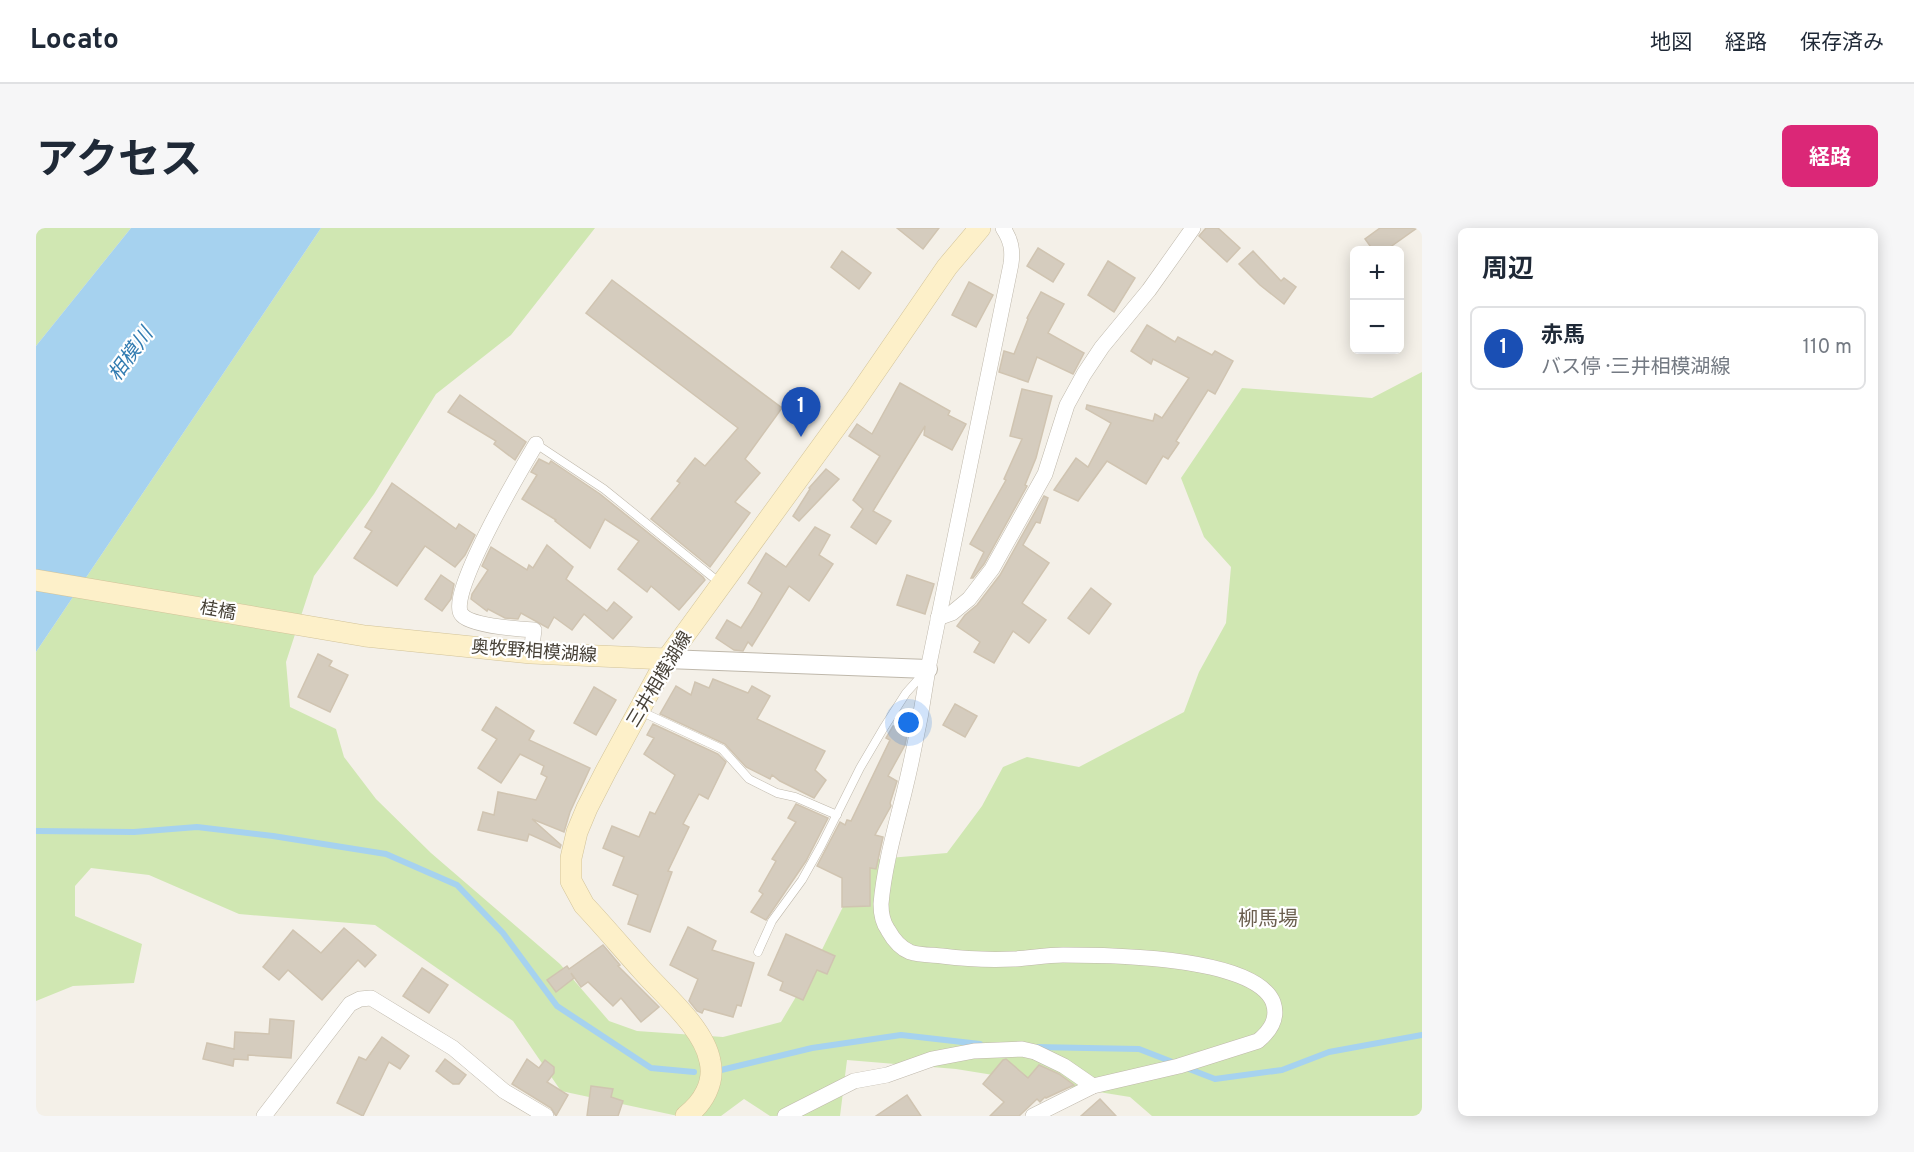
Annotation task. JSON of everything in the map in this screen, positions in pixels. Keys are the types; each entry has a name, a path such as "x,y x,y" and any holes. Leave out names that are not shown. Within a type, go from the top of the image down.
{"main road":[{"name":"三井相模湖線","path":"686,1116 703,1100 710,1082 711,1063 695,1030 584,905 571,881 571,858 578,832 587,808 667,659 854,402 947,267 980,228"},
{"name":"桂橋","path":"36,580 400,640"},
{"name":"奥牧野相模湖線","path":"400,640 531,653 667,659"}],"street":[{"path":"1003,228 1011,244 1011,264 881,906 886,928 895,942 910,952 964,959 1095,956 1167,960 1225,971 1252,981 1269,995 1274,1004 1275,1015 1267,1034 1258,1041 1179,1066 1093,1086 1032,1116"},
{"path":"938,618 952,613 969,599 992,569 1045,474 1067,405 1084,374 1193,228"},
{"path":"531,653 534,630 499,627 468,619 461,615 458,609 465,579 493,520 536,444"},
{"path":"667,659 928,669"},
{"path":"264,1116 350,1004 360,999 371,998 453,1048 504,1091 546,1116"},
{"path":"785,1116 854,1082 887,1076 944,1056 974,1051 1022,1049 1035,1052 1064,1066 1093,1086"}],"lane":[{"path":"536,444 604,489 721,584"},
{"path":"758,952 772,921 802,880 860,768 883,729 906,693 928,669"},
{"path":"639,710 722,749 748,779 777,793 795,797 837,815"}],"green space":[{"path":"36,228 131,228 36,346"},
{"path":"321,228 595,228 511,335 436,394 374,494 314,576 286,662 290,707 336,729 344,757 376,799 431,853 560,964 609,1021 637,1031 723,1037 781,1022 813,968 866,860 947,853 982,806 1003,767 1027,757 1079,767 1184,712 1199,672 1226,623 1231,567 1204,537 1181,478 1242,388 1372,398 1422,372 1422,1116 1152,1116 1130,1097 956,1069 847,1060 840,1116 770,1116 744,1099 721,1116 678,1116 561,1091 513,1021 375,925 239,914 149,875 91,868 75,886 75,916 142,944 134,983 73,986 36,1001 36,652"}],"water":[{"name":"相模川","path":"131,228 321,228 36,652 36,346"}],"building":[{"path":"897,228 939,228 923,249"},
{"path":"1206,228 1218,228 1240,248 1227,262 1199,236"},
{"path":"1380,228 1417,228 1392,246 1370,246 1365,239"},
{"path":"1038,248 1064,264 1053,282 1027,266"},
{"path":"842,251 871,273 859,289 831,267"},
{"path":"1253,251 1281,281 1284,278 1296,287 1284,304 1239,264"},
{"path":"1108,261 1135,278 1114,312 1088,295"},
{"path":"612,280 782,408 745,459 760,473 735,502 750,513 710,567 651,519 680,483 677,481 695,458 705,466 738,428 586,313"},
{"path":"969,282 993,295 976,327 952,315"},
{"path":"1041,292 1064,304 1048,333 1084,353 1073,374 1037,357 1028,382 999,372 1004,351 1014,354 1027,318"},
{"path":"1147,325 1175,342 1178,337 1212,355 1215,351 1233,361 1215,394 1208,390 1176,441 1179,443 1168,459 1163,456 1146,484 1107,461 1078,501 1054,490 1076,458 1088,467 1111,423 1086,409 1087,405 1153,421 1155,414 1162,418 1189,378 1153,359 1151,364 1131,351"},
{"path":"900,383 950,411 948,415 966,424 952,450 924,435 925,426 873,511 891,521 876,544 851,527 863,509 853,500 880,456 849,436 857,424 872,434"},
{"path":"1022,389 1052,396 1036,458 1025,485 1027,486 984,564 971,578 984,552 970,544 1006,480 1004,479 1022,439 1010,436"},
{"path":"460,395 526,442 515,460 494,444 496,441 448,412"},
{"path":"539,459 549,464 551,461 600,494 703,577 705,580 679,610 651,586 647,592 618,569 639,541 605,519 590,548 556,520 522,499 537,475 531,472"},
{"path":"826,469 839,479 799,521 793,516 809,488"},
{"path":"392,483 456,529 459,524 475,535 465,555 455,567 425,546 397,586 354,558 372,531 365,527"},
{"path":"1044,496 1048,498 1040,523 1036,522 1023,545 1049,563 1022,603 1046,620 1029,643 1013,631 994,663 974,652 980,642 957,626 1000,575"},
{"path":"815,527 830,535 819,555 833,564 809,601 789,586 752,646 748,642 743,651 734,650 716,638 727,620 741,628 753,609 762,593 748,583 766,553 786,567"},
{"path":"547,545 573,567 566,579 607,611 614,602 632,617 613,639 584,614 572,630 554,617 548,628 521,613 518,619 505,618 488,609 487,611 471,599 488,570 482,566 491,547 527,570 529,565 533,568"},
{"path":"441,575 454,584 451,599 442,611 425,599"},
{"path":"907,575 934,584 925,614 897,605"},
{"path":"1091,588 1111,604 1089,634 1068,618"},
{"path":"318,654 332,661 329,666 348,675 330,712 298,697"},
{"path":"713,679 748,693 752,686 770,696 757,719 825,751 815,770 826,780 814,798 772,775 770,779 746,767 725,744 660,714 676,686 691,695 695,682 709,688"},
{"path":"594,687 616,700 596,735 574,723"},
{"path":"955,704 977,716 965,737 943,725"},
{"path":"496,707 534,731 529,740 590,768 570,812 564,832 532,819 561,845 560,848 529,834 527,841 478,830 483,812 494,815 498,792 536,800 547,777 541,774 544,766 520,754 501,783 478,768 497,739 482,730"},
{"path":"653,724 718,754 726,762 708,799 699,794 683,824 689,827 668,871 672,872 650,932 628,924 638,895 613,885 624,857 603,848 612,826 639,837 650,812 655,814 675,775 644,754 654,738 647,735"},
{"path":"893,726 908,730 905,745 888,776 897,781 891,806 875,835 883,837 876,869 870,868 870,906 842,907 842,878 817,866 840,822 845,825 847,820 851,821 890,740 886,738"},
{"path":"796,804 828,818 806,861 766,920 751,912 763,894 759,891 776,861 772,859 796,822 788,818"},
{"path":"688,927 716,941 712,950 754,963 741,1006 737,1005 733,1017 704,1009 702,1013 697,1011 689,1001 698,979 670,965"},
{"path":"344,928 376,955 365,967 358,960 322,1000 288,970 279,980 263,967 293,930 321,953"},
{"path":"786,934 835,956 827,974 817,970 803,1000 780,990 783,982 768,975"},
{"path":"603,945 620,965 618,966 659,1007 641,1022 621,998 613,1006 588,982 581,987 571,973 574,978 556,992 547,980 567,966 569,969"},
{"path":"422,968 448,985 429,1013 403,996"},
{"path":"270,1019 294,1021 291,1058 248,1055 248,1060 234,1059 233,1066 203,1059 207,1043 234,1049 235,1032 269,1034"},
{"path":"382,1037 409,1056 400,1069 389,1062 363,1116 337,1103 359,1057 366,1060"},
{"path":"445,1059 466,1075 459,1084 453,1084 436,1071"},
{"path":"527,1059 539,1068 545,1060 554,1067 554,1073 547,1082 568,1095 556,1116 551,1108 512,1084"},
{"path":"1006,1059 1028,1078 1039,1065 1059,1074 1074,1085 1045,1097 1040,1102 1037,1099 1019,1116 990,1116 1004,1102 983,1084"},
{"path":"591,1086 613,1089 611,1097 623,1101 618,1116 587,1116"},
{"path":"907,1095 921,1116 876,1116"},
{"path":"1100,1099 1116,1116 1081,1116"}],"waterway":[{"path":"36,831 134,832 197,827 273,836 386,854 457,885 503,933 557,1006 651,1068 694,1072"},
{"path":"717,1071 812,1048 901,1035 980,1044"},
{"path":"1184,1067 1215,1079 1282,1070 1329,1052 1422,1035"},
{"path":"1035,1047 1139,1049 1175,1063"}],"place":[{"name":"赤馬","path":"801,437"}],"district":[{"name":"柳馬場","path":"1268,918"}]}
